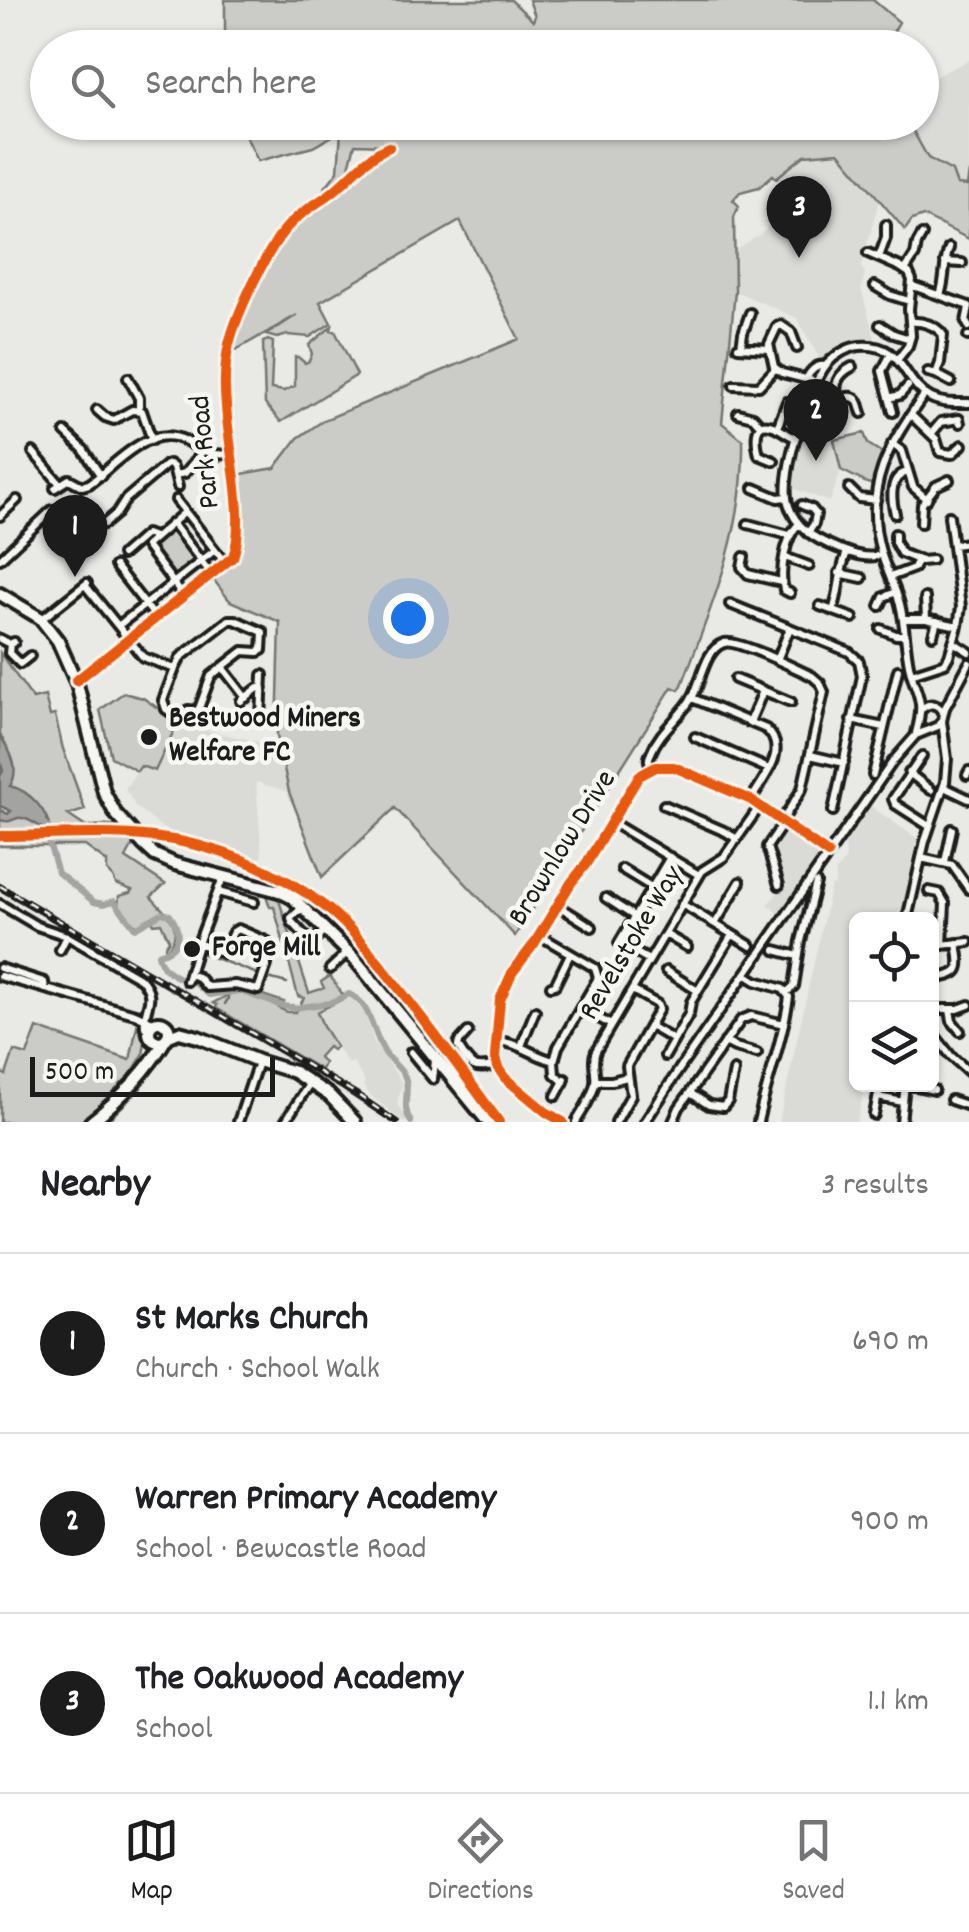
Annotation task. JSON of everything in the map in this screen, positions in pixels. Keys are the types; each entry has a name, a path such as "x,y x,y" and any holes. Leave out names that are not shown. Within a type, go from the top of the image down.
{"main road":[{"path":"0,594 42,620 58,640 77,685 102,788 115,812 143,844 162,859 282,892 302,907 348,952 488,1122"},
{"path":"91,1122 145,1068 155,1030 198,1037 294,1072 336,1101 355,1122"}],"street":[{"name":"Park Road","path":"226,564 232,558 239,531 226,404 230,340 249,294 291,222 335,190 371,156 389,147"},
{"path":"879,258 886,238 884,227"},
{"path":"905,270 916,255 919,237"},
{"path":"940,295 945,282 946,250"},
{"path":"868,253 905,270 912,278 910,339 882,372 891,410"},
{"path":"944,262 962,264"},
{"path":"913,286 969,306 969,328"},
{"path":"875,288 910,301"},
{"path":"748,314 739,347 770,349"},
{"path":"910,322 923,323 942,333 940,364 932,373 948,382"},
{"path":"797,346 792,332 778,324 770,349 775,368 817,382"},
{"path":"884,326 910,339"},
{"path":"882,555 867,558 808,534 791,512 786,498 796,438 825,366 854,347 874,347 895,356 926,394 942,402 969,402"},
{"path":"806,378 811,371 825,366"},
{"path":"737,382 759,386 775,368"},
{"path":"839,400 838,380 852,368"},
{"path":"128,378 139,398 139,410"},
{"path":"889,398 908,389"},
{"path":"916,735 920,696 911,674 896,592 882,555 876,500 882,468 892,444 926,394"},
{"path":"809,401 829,406 857,397 862,415"},
{"path":"776,428 788,404"},
{"path":"829,406 831,422"},
{"path":"98,412 114,420 139,410 152,440"},
{"path":"740,415 753,417 761,426"},
{"path":"911,415 937,441 936,452 960,450"},
{"path":"931,434 937,421 959,419 960,423"},
{"path":"771,462 757,456 755,437 761,426 768,424 796,438"},
{"path":"65,432 82,448 101,476"},
{"path":"33,457 58,486 69,478 86,486 132,448 152,440 178,438 202,452 230,454"},
{"path":"892,444 902,450 912,487 926,498"},
{"path":"175,475 185,473 197,463 202,452"},
{"path":"104,524 171,461 178,487"},
{"path":"893,511 895,478 908,472"},
{"path":"920,520 926,498 936,486 946,483"},
{"path":"144,486 151,494"},
{"path":"757,487 786,498"},
{"path":"848,491 859,498 876,500"},
{"path":"0,516 17,500"},
{"path":"77,685 226,564 176,500"},
{"path":"805,504 816,516 808,534"},
{"path":"0,559 52,510"},
{"path":"184,597 146,548 185,512"},
{"path":"911,674 942,665 965,610 948,519"},
{"path":"172,523 212,575"},
{"path":"787,595 781,582 788,535 799,524"},
{"path":"182,536 196,526"},
{"path":"750,527 766,534 788,535"},
{"path":"124,551 146,534 154,537"},
{"path":"896,538 900,553 932,560"},
{"path":"953,545 969,543"},
{"path":"118,626 215,550"},
{"path":"833,611 837,570 847,552"},
{"path":"785,557 807,563"},
{"path":"890,577 914,568 918,559"},
{"path":"744,560 743,569 749,577 781,582"},
{"path":"115,566 156,618"},
{"path":"837,570 862,578"},
{"path":"42,620 87,584 146,660 175,669"},
{"path":"878,603 896,592"},
{"path":"926,619 927,600"},
{"path":"730,604 848,652 859,661 862,676 833,812"},
{"path":"816,618 821,606 849,620"},
{"path":"903,619 958,626"},
{"path":"229,620 262,630 262,650 243,651 222,667 210,678 198,711 188,710 179,718 166,709 163,700 181,657 229,620"},
{"path":"933,635 937,621"},
{"path":"777,660 790,628"},
{"path":"884,632 905,634"},
{"path":"0,640 12,643 8,653 20,664 28,658 34,670"},
{"path":"953,642 969,652"},
{"path":"652,768 651,752 668,724 692,698 710,654 722,644 738,643 820,683 824,692 800,794 768,845 775,883"},
{"path":"649,1121 745,974 894,760 916,735 938,726 969,663"},
{"path":"222,667 244,699 263,688"},
{"path":"262,719 264,675"},
{"path":"874,774 898,675"},
{"path":"735,679 791,702"},
{"path":"920,714 954,689"},
{"path":"750,722 763,691"},
{"path":"909,912 929,826 947,793 941,709 920,696"},
{"path":"692,698 766,729 776,740 777,753 751,800"},
{"path":"920,714 924,725 937,731 944,741"},
{"path":"851,720 884,728"},
{"path":"695,736 769,769"},
{"path":"810,755 844,763"},
{"path":"922,759 908,773 893,801 929,826"},
{"name":"Brownlow Drive","path":"496,1065 502,991 636,781 652,768 674,767 751,800 828,854"},
{"path":"908,773 929,788"},
{"path":"947,793 969,799"},
{"path":"664,805 737,839"},
{"name":"Revelstoke Way","path":"576,1122 590,1100 595,1081 593,1056 611,1025 699,875 724,857 760,806"},
{"path":"611,822 699,875"},
{"path":"945,862 953,832"},
{"path":"649,960 618,945 670,857"},
{"path":"921,858 945,862 969,889"},
{"path":"622,869 653,888"},
{"path":"198,943 222,954 236,929 262,938 267,943 268,960 260,991 235,985 207,987 198,978 188,977 198,943 224,875"},
{"path":"788,992 794,986 816,883"},
{"path":"715,924 740,885"},
{"path":"218,892 254,903"},
{"path":"931,894 940,893 944,900 943,945"},
{"path":"606,898 635,917"},
{"path":"0,904 37,926 67,936 143,980 150,996 155,1030"},
{"path":"682,904 748,946"},
{"path":"558,905 592,926"},
{"path":"302,907 291,920 318,950"},
{"path":"312,942 326,930"},
{"path":"664,934 686,947"},
{"path":"540,935 598,973 558,1047 554,1074 565,1080 556,1096"},
{"path":"665,1056 690,1012 690,1004 732,935"},
{"path":"59,951 67,936"},
{"path":"939,945 969,942"},
{"path":"939,976 958,971 957,943"},
{"path":"775,950 799,956"},
{"path":"330,969 348,952"},
{"path":"551,986 570,954"},
{"path":"668,971 698,990"},
{"path":"0,972 44,982 45,988 137,1014 155,1030"},
{"path":"745,974 756,982 784,988 789,1000 758,1122"},
{"path":"616,1122 631,1094 627,1066 659,1010 632,990"},
{"path":"939,1010 969,1005"},
{"path":"581,1008 611,1025"},
{"path":"950,1010 959,1028"},
{"path":"521,1046 535,1011"},
{"path":"673,1122 741,1020 746,1016 784,1024"},
{"path":"650,1026 674,1040"},
{"path":"467,1035 458,1046 474,1067 496,1065 506,1078 563,1122"},
{"path":"496,1042 521,1046 554,1061"},
{"path":"725,1042 757,1053"},
{"path":"939,1043 969,1072"},
{"path":"412,1053 433,1078 435,1058"},
{"path":"238,1122 258,1061"},
{"path":"690,1093 709,1105 723,1107 734,1072"},
{"path":"595,1081 628,1077"},
{"path":"284,1122 311,1081"},
{"path":"954,1090 950,1102 969,1106"},
{"path":"875,1113 878,1092"},
{"path":"902,1122 905,1092"},
{"path":"878,1097 903,1102"}],"shaded area":[{"path":"225,0 511,0 533,21 529,0 873,0 899,22 894,30 225,30"},
{"path":"969,60 967,186 957,185 952,171 928,158 918,140 939,140 939,75"},
{"path":"248,140 325,140 313,147 258,161"},
{"path":"340,140 918,140 928,158 952,171 957,185 967,186 969,172 969,239 923,216 912,220 905,230 839,152 805,155 776,178 773,175 759,187 740,192 733,200 739,206 734,217 735,291 722,423 743,440 739,504 725,565 682,685 679,690 672,687 515,936 395,808 322,877 289,792 277,735 280,622 230,601 213,579 232,564 240,545 236,475 275,468 298,438 324,420 519,339 460,221 320,302 331,323 310,337 266,335 297,315 229,354 254,284 284,234 307,212 388,152 388,145 355,144 350,173 328,193 324,189 338,171"},
{"path":"839,152 879,201 861,267 865,273 861,289 877,345 838,352 822,363 797,318 735,291 736,250 765,231 770,221 791,221 776,178 805,154"},
{"path":"332,326 357,375 281,422 265,404 263,342 273,342 271,389 284,391 295,386 295,357 305,363 309,361 309,345"},
{"path":"805,420 832,428 841,470 830,502 788,486"},
{"path":"864,433 868,444 884,454 875,485 841,470 834,440"},
{"path":"76,491 97,519 87,528 98,543 75,561 56,539 67,529 52,513"},
{"path":"171,527 199,560 175,580 148,545"},
{"path":"0,653 33,699 45,696 50,716 55,715 85,810 68,815 86,827 125,825 139,845 133,845 126,858 165,884 151,897 164,911 159,914 167,915 174,928 174,937 166,950 169,940 161,923 154,924 152,920 159,915 139,926 133,923 118,904 119,896 132,890 116,884 107,871 107,862 85,846 0,846"},
{"path":"123,693 143,698 178,722 155,771 141,766 137,771 111,757 100,710"},
{"path":"189,713 201,716 198,728 280,747 289,792 256,782 262,858 164,829 136,807 125,789 140,766 155,770 178,722"},
{"path":"0,735 14,767 10,786 38,804 51,835 24,818 0,820 0,810 8,814 11,811 0,806"},
{"path":"869,805 919,840 904,912 849,912 849,1092 863,1092 857,1122 779,1122 831,885 835,886 836,872 846,858 845,841"},
{"path":"785,829 823,857 780,915 768,904 782,888 770,850"},
{"path":"265,892 278,897 309,993 324,988 321,982 330,976 345,998 317,1012 336,1047 328,1047 319,1057 324,1063 321,1070 213,1003 242,988 284,1002 279,1008 296,1012 304,998 298,996 274,907 270,907"},
{"path":"345,998 354,1000 365,1013 374,1042 402,1083 397,1104 409,1122 371,1096 353,1062 348,1064 324,1028 317,1011"},
{"path":"137,1026 145,1042 143,1055 125,1084 82,1121 0,1122 0,1072 6,1075 14,1051 27,1055 37,1028 130,1060"}],"waterway":[{"path":"48,828 58,873 94,902 114,901 135,928 162,913 170,915 177,928 177,939 171,948 158,954 167,970 184,980"},
{"path":"199,952 287,983"},
{"path":"195,983 209,995 240,991 294,1008 330,1003 349,994 357,999 385,1053 405,1077 406,1110 411,1122"},
{"path":"225,1004 227,993"},
{"path":"106,1122 141,1088"}],"tram line":[{"path":"0,890 392,1122"}],"railway":[{"path":"0,886 355,1093 397,1122"}],"cycle path":[{"path":"76,681 233,557 238,523 225,382 229,344 239,315 283,232 389,147"},
{"path":"563,1122 505,1078 498,1068 495,1057 500,1000 512,973 586,864 639,776 656,767 674,767 751,800 828,854"},
{"path":"0,836 153,837 222,853 288,882 327,908 360,940 499,1122"}],"place":[{"name":"The Oakwood Academy","path":"799,258"},
{"name":"Warren Primary Academy","path":"816,461"},
{"name":"St Marks Church","path":"75,577"},
{"name":"Bestwood Miners Welfare FC","path":"149,737"},
{"name":"Forge Mill","path":"192,949"}]}
